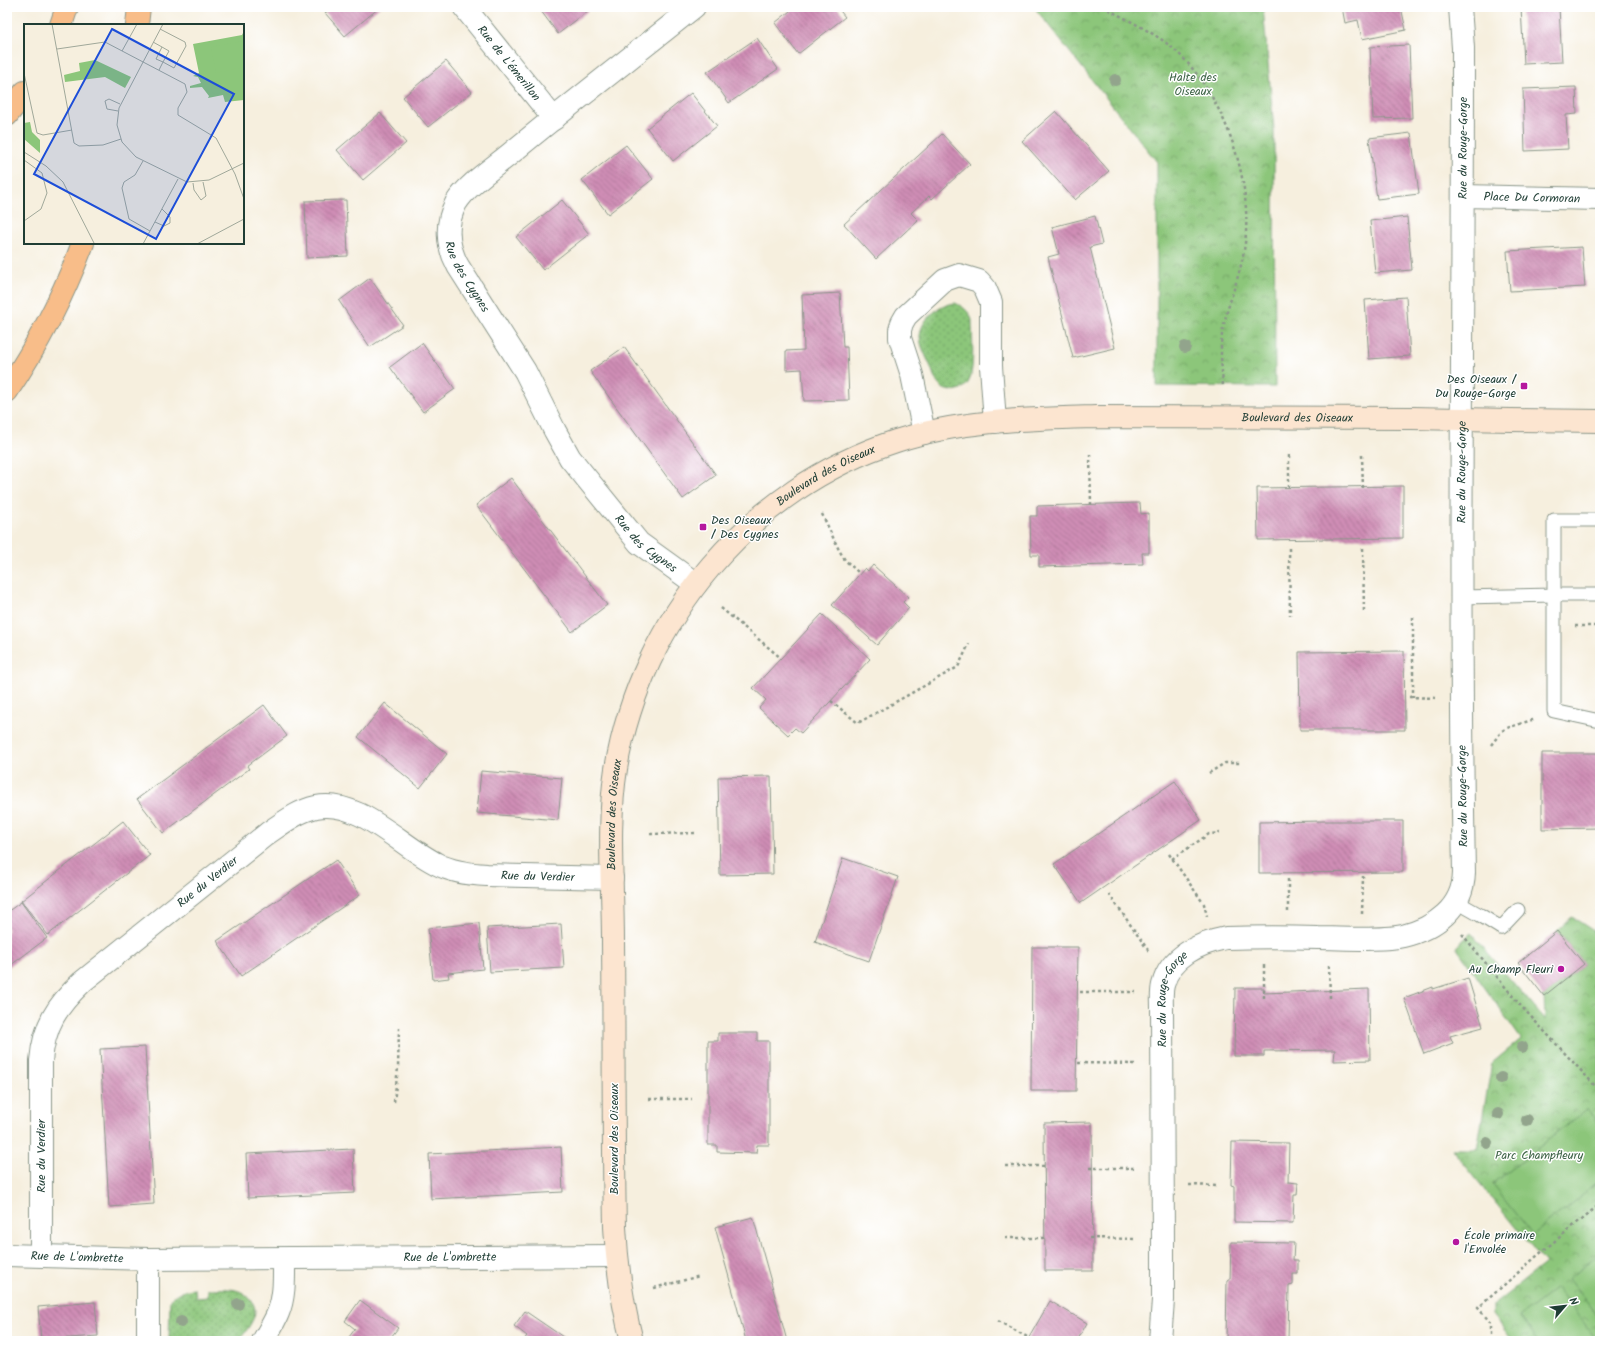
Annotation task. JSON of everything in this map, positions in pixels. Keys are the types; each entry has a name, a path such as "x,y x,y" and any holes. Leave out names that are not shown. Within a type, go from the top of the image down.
{"main road":[{"path":"61,24 67,7"},
{"path":"137,24 139,7"},
{"path":"7,115 24,93"},
{"path":"7,391 33,350 67,283 84,244"}],"street":[{"name":"Rue de L'émerillon","path":"464,7 554,119"},
{"name":"Rue des Cygnes","path":"694,7 463,194 457,202 450,220 448,239 450,249 458,266 525,371 570,458 627,531 639,544 696,584"},
{"name":"Rue du Rouge-Gorge","path":"1160,1341 1163,1300 1162,1009 1163,985 1170,968 1179,958 1207,942 1226,938 1368,938 1403,936 1439,920 1457,902 1464,880 1462,597 1463,48 1460,7"},
{"name":"Place Du Cormoran","path":"1463,196 1600,199"},
{"path":"924,433 920,408 900,338 900,330 906,316 938,285 951,277 959,275 979,282 985,288 991,302 991,366 995,422"},
{"name":"Boulevard des Oiseaux","path":"632,1341 622,1302 616,1256 614,1194 612,850 614,782 624,735 641,684 664,634 686,597 696,584 719,555 747,528 785,497 829,469 863,453 897,440 960,425 1095,417 1404,418 1600,421"},
{"name":"Rue du Verdier","path":"41,1255 41,1061 45,1036 50,1022 68,996 82,982 279,826 300,812 316,807 330,805 344,807 356,812 425,858 452,870 468,874 612,878"},
{"name":"Rue de L'ombrette","path":"7,1255 148,1259 616,1256"},
{"path":"148,1259 148,1341"},
{"path":"263,1341 278,1314 281,1305 284,1259"}],"lane":[{"path":"1600,520 1554,520 1554,711 1600,721"},
{"path":"1462,597 1600,595"},
{"path":"1457,902 1500,928 1518,910"}],"path":[{"path":"1103,7 1142,28 1160,40 1177,52 1191,66 1215,101 1225,122 1234,149 1242,181 1247,219 1244,251 1221,338 1224,386"},
{"path":"1090,454 1092,505"},
{"path":"1289,455 1289,489"},
{"path":"1362,455 1363,490"},
{"path":"822,514 845,560 860,574"},
{"path":"1289,548 1290,615"},
{"path":"1363,548 1364,614"},
{"path":"721,608 781,658"},
{"path":"1413,614 1413,698"},
{"path":"830,701 858,723 958,667 969,644"},
{"path":"1409,697 1440,698"},
{"path":"1491,744 1502,731 1507,728 1554,711"},
{"path":"1209,773 1225,763 1240,763"},
{"path":"650,834 698,833"},
{"path":"1172,859 1209,834 1220,834"},
{"path":"1169,854 1204,904 1207,918"},
{"path":"1288,876 1288,915"},
{"path":"1362,876 1362,914"},
{"path":"1110,894 1151,956"},
{"path":"1464,936 1530,1016 1600,1091"},
{"path":"1264,965 1264,999"},
{"path":"1329,965 1330,998"},
{"path":"1080,992 1141,992"},
{"path":"394,1102 398,1068 398,1028"},
{"path":"1078,1063 1139,1064"},
{"path":"649,1099 692,1099"},
{"path":"1005,1166 1044,1166"},
{"path":"1089,1168 1138,1168"},
{"path":"1188,1186 1216,1186"},
{"path":"1491,1341 1491,1323 1478,1308 1538,1255 1600,1204"},
{"path":"1005,1238 1045,1238"},
{"path":"1089,1238 1138,1239"},
{"path":"654,1288 700,1276"},
{"path":"998,1321 1029,1338"}],"green space":[{"name":"Halte des Oiseaux","path":"1034,7 1263,7 1274,130 1275,387 1157,386 1157,162"},
{"path":"955,303 966,310 972,320 973,360 971,375 967,384 960,389 952,391 941,387 934,377 922,347 920,336 921,329 932,314 943,306"},
{"name":"Parc Champfleury","path":"1572,917 1600,935 1600,1341 1513,1341 1492,1314 1492,1306 1545,1264 1452,1149 1477,1149 1492,1063 1521,1039 1456,947 1471,933 1545,1020 1544,996 1584,964 1557,931"},
{"path":"1587,1109 1600,1126 1600,1180 1533,1235 1493,1184"},
{"path":"1600,1253 1600,1318 1569,1279"},
{"path":"1556,1288 1598,1341 1538,1341 1519,1317"},
{"path":"195,1289 196,1298 208,1297 208,1289 231,1289 242,1292 251,1300 255,1308 255,1315 239,1341 169,1341 170,1300 181,1292"}],"building":[{"path":"333,7 380,7 345,36 325,13"},
{"path":"538,7 593,7 558,34"},
{"path":"795,7 837,7 845,17 798,54 775,23"},
{"path":"1342,7 1401,7 1406,30 1362,39 1358,20 1345,23"},
{"path":"1521,7 1559,7 1562,62 1524,64"},
{"path":"757,38 778,69 729,103 707,72"},
{"path":"1409,45 1412,118 1373,119 1370,47"},
{"path":"446,61 472,92 428,127 403,97"},
{"path":"1576,87 1577,114 1566,115 1568,149 1525,151 1523,89"},
{"path":"691,93 717,126 673,161 647,128"},
{"path":"1056,111 1109,171 1075,200 1022,141"},
{"path":"380,113 406,143 363,180 337,150"},
{"path":"1411,133 1419,194 1377,199 1369,138"},
{"path":"942,134 970,164 932,199 929,196 911,213 918,220 876,259 844,224"},
{"path":"626,145 653,179 608,214 582,180"},
{"path":"346,200 348,256 307,258 305,201"},
{"path":"562,200 589,234 543,270 516,237"},
{"path":"1095,216 1102,244 1090,247 1115,348 1073,358 1048,257 1059,254 1052,227"},
{"path":"1407,217 1412,270 1375,273 1370,221"},
{"path":"1582,247 1585,287 1510,291 1507,251"},
{"path":"370,278 403,325 370,347 339,301"},
{"path":"840,293 843,347 847,347 849,400 804,401 802,369 786,370 786,351 804,350 802,295"},
{"path":"1406,297 1410,356 1369,359 1365,300"},
{"path":"422,343 455,389 423,412 390,367"},
{"path":"624,347 716,475 683,499 590,371"},
{"path":"511,478 607,605 572,632 476,505"},
{"path":"1403,486 1403,538 1258,540 1257,488"},
{"path":"1140,503 1141,514 1149,513 1149,553 1142,553 1143,564 1039,567 1039,555 1031,555 1030,516 1037,516 1037,506"},
{"path":"873,565 908,597 903,602 909,608 877,645 832,605 865,568 868,571"},
{"path":"822,614 870,659 801,733 795,728 788,735 759,708 766,700 753,688"},
{"path":"1404,651 1405,730 1300,730 1299,652"},
{"path":"385,703 447,754 420,788 358,737"},
{"path":"264,705 287,736 247,766 249,769 163,833 137,799"},
{"path":"1542,753 1600,753 1600,828 1542,829"},
{"path":"481,771 562,778 558,820 477,813"},
{"path":"771,776 773,874 720,875 718,777"},
{"path":"1175,781 1201,820 1081,903 1054,864"},
{"path":"123,821 150,855 48,935 21,901"},
{"path":"1403,821 1403,872 1259,873 1259,822"},
{"path":"843,858 898,877 869,961 815,942"},
{"path":"336,860 360,895 241,976 217,941"},
{"path":"21,902 47,938 7,968 7,912"},
{"path":"479,923 483,969 448,973 449,978 433,980 428,928"},
{"path":"561,924 564,968 490,972 487,928"},
{"path":"1557,931 1584,964 1544,996 1518,963"},
{"path":"1032,947 1078,947 1076,1091 1031,1091"},
{"path":"1468,978 1483,1027 1450,1036 1453,1043 1424,1054 1404,998 1433,987 1433,989"},
{"path":"1235,988 1264,988 1264,993 1369,989 1370,1060 1334,1061 1335,1050 1264,1051 1264,1056 1234,1056"},
{"path":"718,1033 757,1033 757,1041 769,1041 769,1145 757,1145 756,1153 717,1152 717,1145 708,1145 708,1041 718,1041"},
{"path":"145,1047 154,1204 109,1207 100,1049"},
{"path":"1092,1122 1093,1271 1045,1271 1044,1123"},
{"path":"1232,1142 1289,1143 1288,1182 1298,1183 1297,1195 1294,1195 1293,1223 1234,1222 1234,1186 1231,1185"},
{"path":"561,1147 563,1192 431,1199 429,1154"},
{"path":"353,1149 355,1193 248,1198 246,1154"},
{"path":"753,1217 787,1341 746,1341 715,1227"},
{"path":"1231,1242 1294,1243 1293,1260 1298,1260 1298,1274 1293,1274 1293,1285 1289,1286 1288,1341 1226,1341 1227,1280 1230,1280"},
{"path":"360,1300 398,1328 388,1341 346,1341 355,1329 345,1321"},
{"path":"1050,1301 1087,1323 1077,1341 1027,1341"},
{"path":"95,1302 98,1336 41,1340 38,1307"},
{"path":"525,1311 569,1341 523,1341 527,1336 514,1326"}],"place":[{"name":"Des Oiseaux / Du Rouge-Gorge","path":"1524,386"},
{"name":"Des Oiseaux / Des Cygnes","path":"703,527"},
{"name":"Au Champ Fleuri","path":"1561,969"},
{"name":"École primaire l'Envolée","path":"1456,1242"}]}
